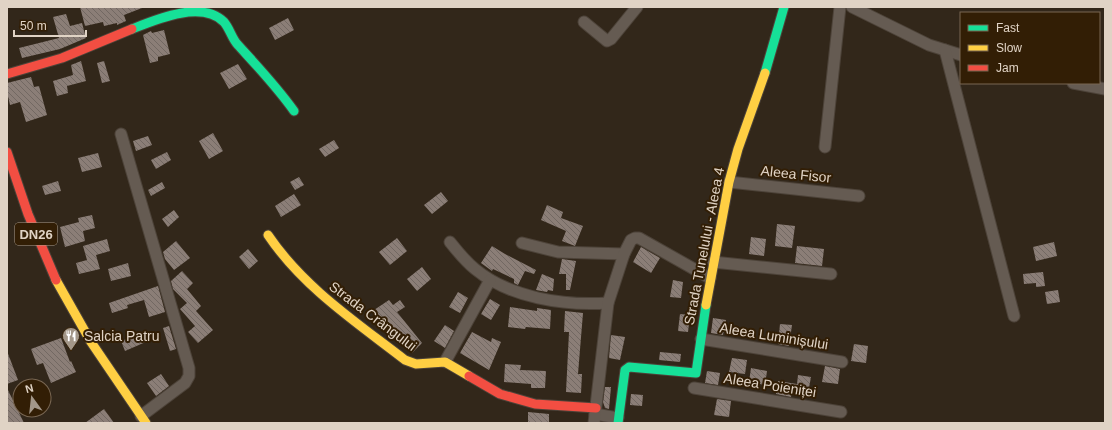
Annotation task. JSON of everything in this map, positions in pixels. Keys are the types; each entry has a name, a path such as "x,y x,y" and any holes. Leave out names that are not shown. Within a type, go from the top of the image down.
{"street":[{"path":"584,22 607,41 612,39 637,7"},
{"name":"Strada Tunelului - Aleea 4","path":"618,420 625,370 629,367 696,373 710,278 729,182 738,149 759,94 784,7"},
{"path":"825,147 840,7"},
{"path":"852,7 929,45 960,55"},
{"path":"7,74 62,58 171,13 192,8 215,14 224,22 235,42 276,85 294,112"},
{"path":"945,50 1014,316"},
{"path":"1078,84 1105,89"},
{"path":"121,134 189,368 189,376 185,384 144,420"},
{"name":"DN26","path":"7,152 42,252 60,288 84,332 144,420"},
{"name":"Aleea Fisor","path":"729,182 859,196"},
{"name":"Strada Crângului","path":"268,235 282,256 305,281 405,360 416,364 445,362"},
{"path":"595,415 608,303 624,254 631,240 640,238 710,278"},
{"path":"450,242 465,260 490,280 529,296 569,304 608,303"},
{"path":"522,242 558,252 624,254"},
{"path":"713,262 831,274"},
{"path":"490,280 445,362 500,394 535,404 618,420"},
{"name":"Aleea Luminișului","path":"701,339 842,362"},
{"name":"Aleea Poieniței","path":"694,388 841,412"}],"building":[{"path":"80,7 142,8 124,15 126,21 117,25 117,23 104,26 103,22 85,26"},
{"path":"66,14 70,26 82,23 86,38 60,49 22,58 19,48 59,38 53,17"},
{"path":"288,18 294,30 275,40 269,28"},
{"path":"164,30 170,54 158,57 158,61 150,63 143,35 151,31 152,33"},
{"path":"81,61 86,81 67,86 68,93 57,96 53,81 73,75 71,65"},
{"path":"104,61 110,81 102,83 97,63"},
{"path":"238,64 247,79 229,89 220,73"},
{"path":"31,77 34,87 39,86 47,115 26,122 20,102 10,105 7,92 7,83"},
{"path":"213,133 223,151 209,159 199,141"},
{"path":"148,136 152,145 136,151 133,141"},
{"path":"334,140 339,148 325,157 319,149"},
{"path":"167,152 171,160 156,169 151,160"},
{"path":"98,153 102,167 82,172 78,158"},
{"path":"299,177 304,185 295,190 290,182"},
{"path":"58,181 61,191 45,195 42,186"},
{"path":"162,182 165,188 151,196 148,190"},
{"path":"441,192 448,201 432,214 424,205"},
{"path":"294,194 301,205 281,217 275,206"},
{"path":"547,205 563,212 561,218 583,226 575,246 562,241 566,231 541,220"},
{"path":"174,210 179,217 168,227 162,219"},
{"path":"92,215 95,228 83,231 85,241 65,247 60,227 79,222 78,218"},
{"path":"777,224 795,226 792,248 775,246"},
{"path":"751,237 766,239 764,256 749,254"},
{"path":"397,238 407,251 390,265 379,252"},
{"path":"107,239 110,251 96,255 100,269 79,274 76,263 87,260 83,246"},
{"path":"176,241 190,258 174,270 165,259 163,252"},
{"path":"1054,242 1057,256 1036,261 1033,247"},
{"path":"492,246 536,270 534,274 525,271 518,285 514,283 514,279 493,269 492,271 481,263"},
{"path":"797,246 824,249 822,266 795,263"},
{"path":"641,247 660,258 651,273 633,262"},
{"path":"248,249 258,261 249,269 239,257"},
{"path":"562,259 576,261 570,290 566,290 566,274 559,274"},
{"path":"128,263 131,276 111,281 108,269"},
{"path":"422,267 431,279 417,291 407,279"},
{"path":"182,271 193,283 187,289 201,306 196,311 213,330 198,343 188,332 195,326 180,309 187,303 173,289 171,281"},
{"path":"1043,272 1045,286 1036,287 1036,283 1024,284 1023,274"},
{"path":"542,274 554,279 553,291 548,290 547,292 536,290"},
{"path":"673,280 683,282 681,298 670,297"},
{"path":"158,286 165,312 149,317 144,300 127,305 128,308 112,313 109,303"},
{"path":"1058,290 1060,302 1047,304 1045,292"},
{"path":"458,292 468,298 460,313 449,307"},
{"path":"490,299 500,305 491,320 481,314"},
{"path":"389,300 393,305 400,300 405,307 397,312 422,343 412,353 405,347 406,346 385,321 383,322 374,310"},
{"path":"510,307 537,311 537,308 551,310 550,329 508,327"},
{"path":"565,311 583,313 578,374 582,374 581,393 566,392 569,332 564,332"},
{"path":"680,314 690,315 688,332 678,331"},
{"path":"713,318 726,320 723,335 711,333"},
{"path":"780,324 792,325 789,346 778,344"},
{"path":"445,325 454,331 445,348 434,341"},
{"path":"169,326 176,349 170,351 163,328"},
{"path":"472,332 491,342 492,338 501,342 489,370 460,353"},
{"path":"144,333 148,341 125,351 121,341"},
{"path":"611,335 625,337 620,360 609,358"},
{"path":"61,338 70,362 71,361 76,372 52,383 52,378 49,378 43,363 37,365 31,349"},
{"path":"854,344 868,346 866,363 851,361"},
{"path":"7,351 17,378 12,378 12,382 7,384"},
{"path":"660,352 681,354 680,362 659,360"},
{"path":"732,358 747,360 745,374 729,372"},
{"path":"505,364 521,365 520,370 546,371 545,388 531,388 531,384 504,382"},
{"path":"825,366 840,369 838,384 822,382"},
{"path":"751,368 767,371 765,385 749,382"},
{"path":"707,371 720,373 718,385 705,383"},
{"path":"161,374 169,386 156,396 147,383"},
{"path":"798,375 811,377 808,393 792,391 791,397 776,394 778,381 797,384"},
{"path":"605,387 611,387 609,409 605,408 603,402"},
{"path":"7,388 12,398 12,418 22,418 24,423 7,423"},
{"path":"631,394 643,395 642,406 630,405"},
{"path":"717,399 731,401 729,417 714,415"},
{"path":"104,409 114,423 85,423"},
{"path":"528,412 549,414 549,423 528,423"}],"traffic: fast":[{"path":"765,73 784,7"},
{"path":"132,29 179,14 204,12 215,16 224,22 236,43 274,85 294,111"},
{"path":"618,423 625,370 629,367 696,373 706,305"}],"traffic: slow":[{"path":"706,305 729,182 738,149 765,73"},
{"path":"268,235 297,271 331,303 405,360 416,364 445,362 469,376"},
{"path":"56,280 91,342 146,423"}],"traffic: jam":[{"path":"7,74 62,58 132,29"},
{"path":"7,152 28,214 56,280"},
{"path":"469,376 500,394 535,404 596,408"}],"place":[{"name":"Salcia Patru","path":"71,351"}]}
